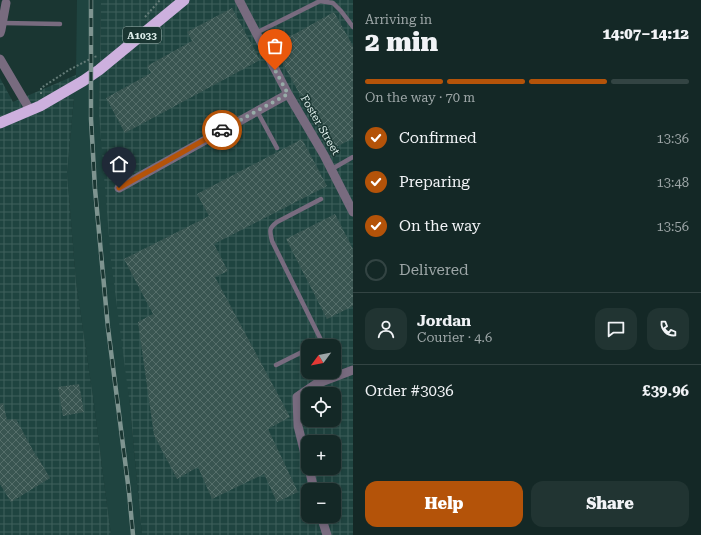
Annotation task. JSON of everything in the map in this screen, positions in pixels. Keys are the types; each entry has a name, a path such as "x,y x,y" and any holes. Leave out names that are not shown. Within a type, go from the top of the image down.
{"highway":[{"name":"A1033","path":"0,123 35,108 74,87 99,70 184,0"}],"street":[{"name":"Foster Street","path":"239,0 288,94 332,169 353,212"},
{"path":"0,33 6,3"},
{"path":"0,59 35,108"},
{"name":"Foster Street","path":"119,188 288,94"},
{"path":"341,374 353,370"},
{"path":"301,438 298,426 297,397 316,384 329,379"},
{"path":"324,523 327,535"}],"lane":[{"path":"256,33 320,1 332,3 341,11 353,27"},
{"path":"3,23 60,24"},
{"path":"256,111 277,148"},
{"path":"332,169 353,157"},
{"path":"321,199 277,222 270,228 270,232 272,241 321,339"},
{"path":"276,365 301,352"}],"path":[{"path":"144,18 160,0"},
{"path":"35,108 41,88 75,67 94,57 100,56"}],"shaded area":[{"path":"77,0 101,0 99,115 130,406 142,535 111,535 76,282 67,173 76,75"},
{"path":"101,0 353,0 353,535 142,535 130,406 111,261 99,115"},
{"path":"76,75 67,173 76,282 111,535 0,535 0,78 13,102"}],"building":[{"path":"232,8 260,60 125,133 106,98 151,73 147,66 192,41 187,32"},
{"path":"334,12 353,46 353,138 331,150 273,46"},
{"path":"302,139 327,186 214,244 228,271 215,277 290,417 268,429 298,492 277,502 264,474 212,499 198,467 177,479 154,435 138,322 153,314 124,259 209,216 197,194"},
{"path":"335,214 353,249 353,306 327,319 286,239"},
{"path":"79,384 84,412 63,416 58,387"},
{"path":"3,403 7,420 16,419 50,478 11,502 0,484 0,404"}],"railway":[{"path":"91,0 91,119 95,189 108,328 133,535"}],"way so far":[{"path":"222,130 288,94 275,70"}],"route":[{"path":"119,188 222,130"}]}
